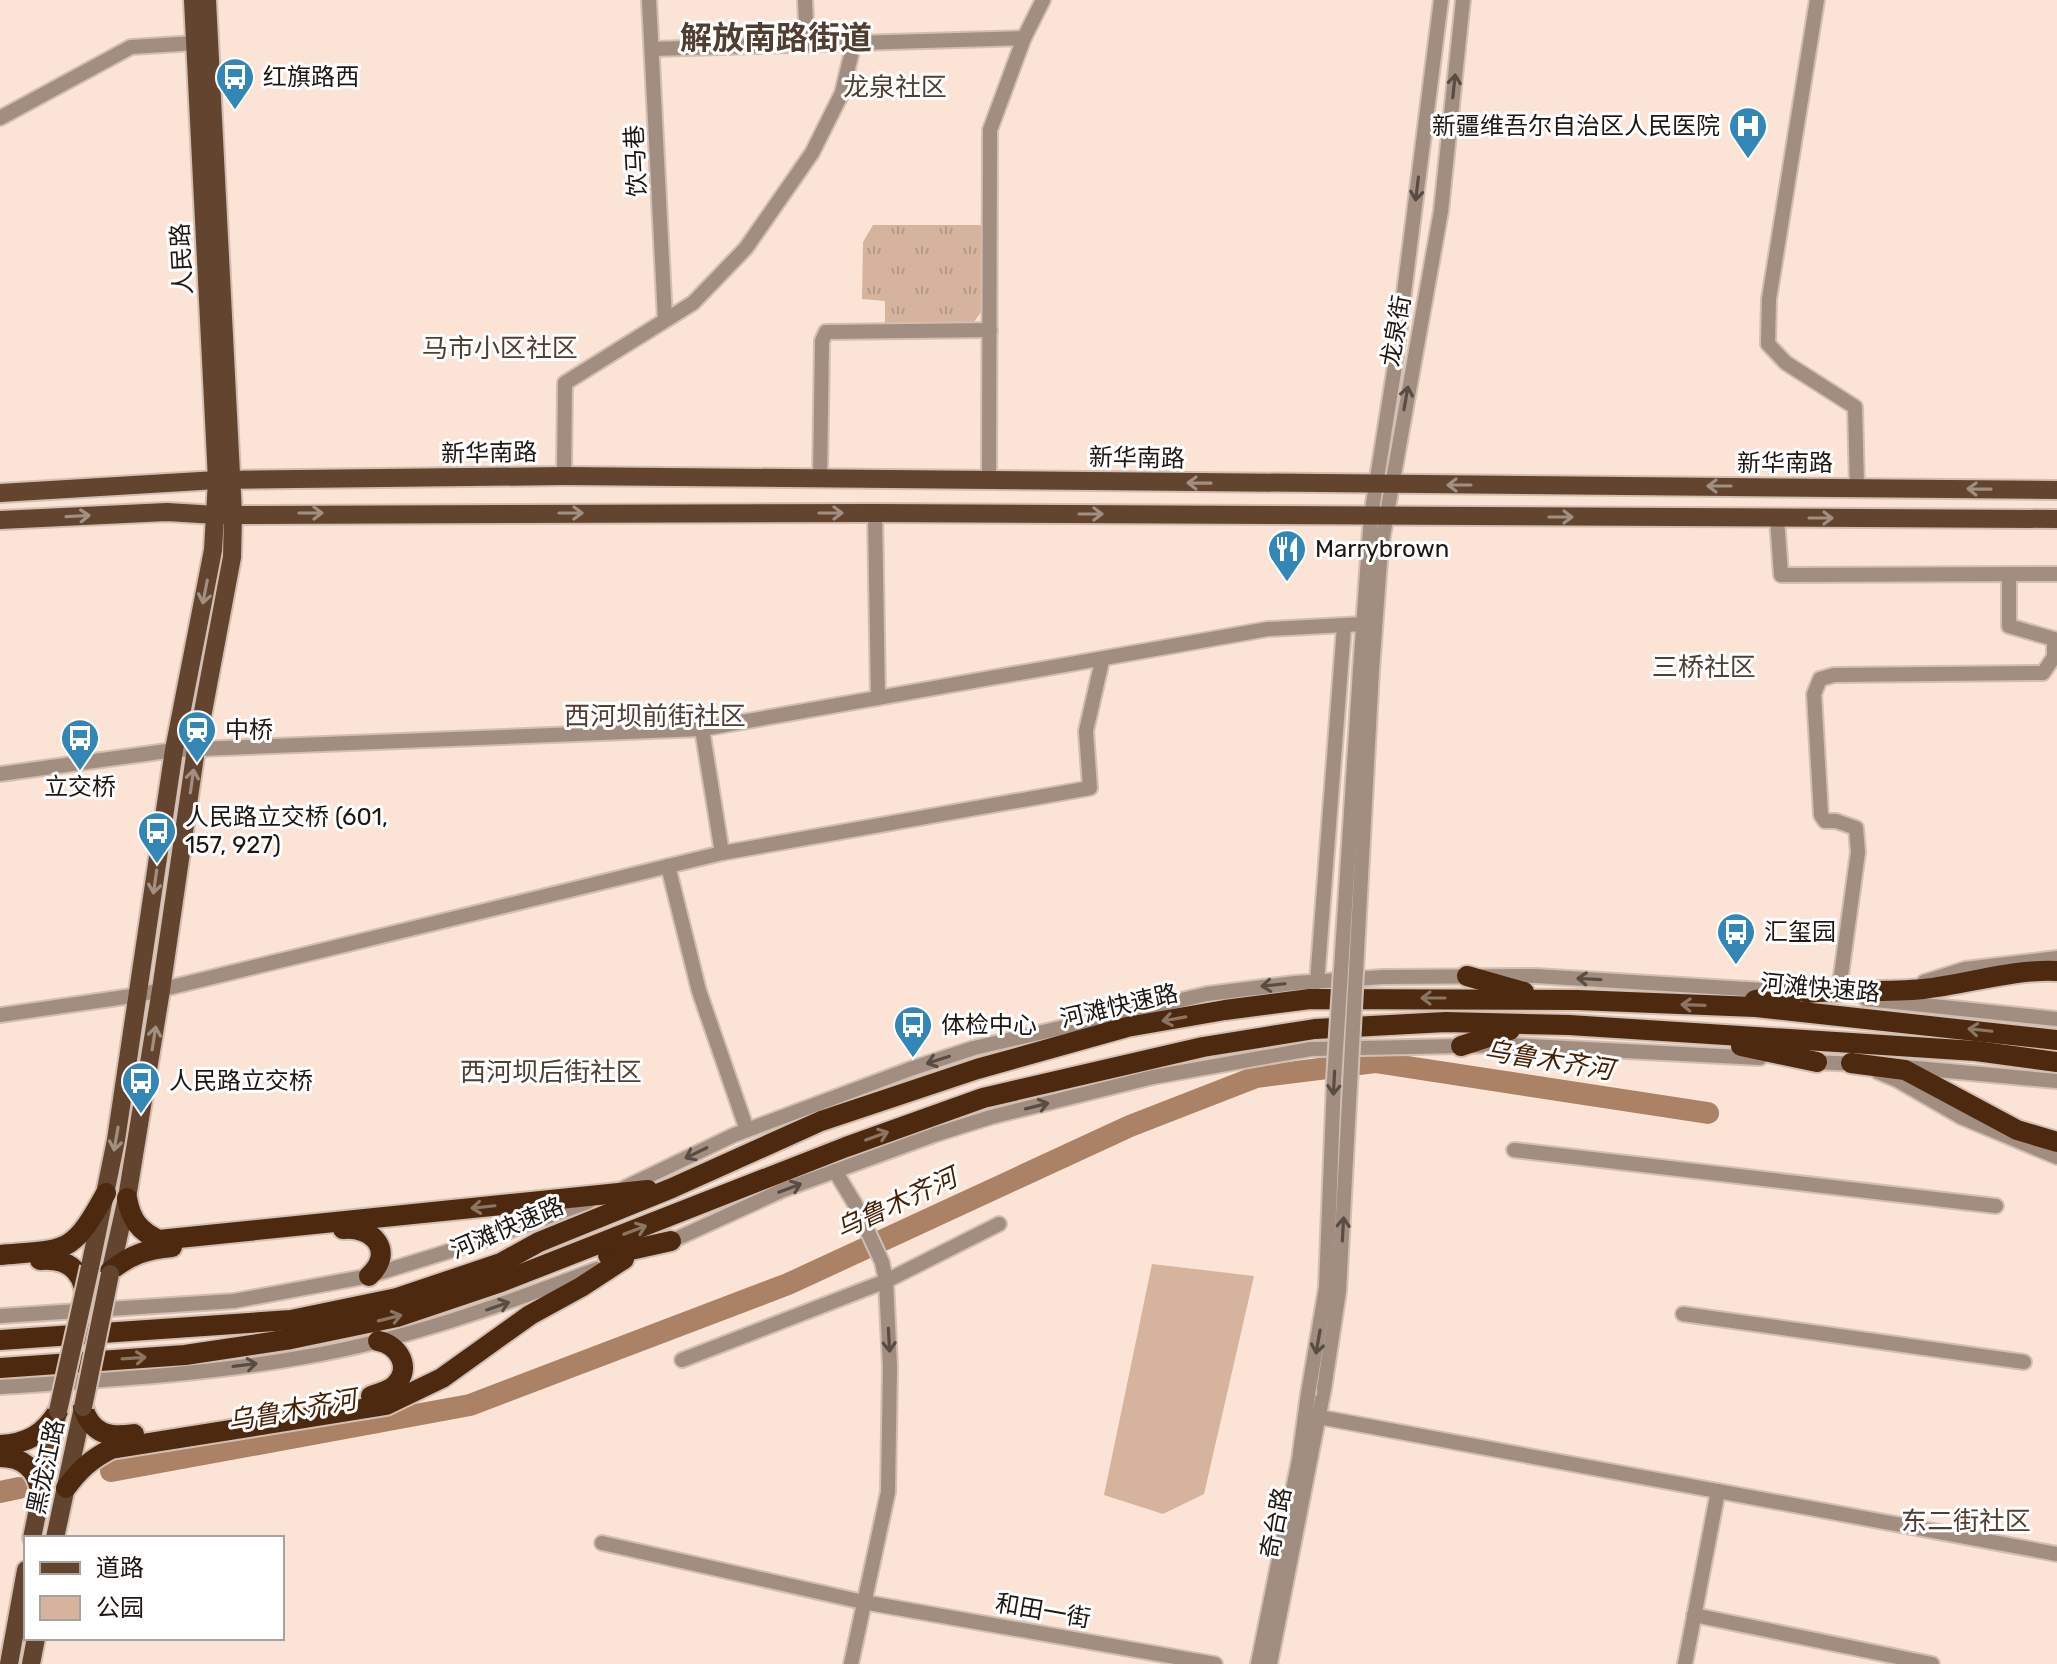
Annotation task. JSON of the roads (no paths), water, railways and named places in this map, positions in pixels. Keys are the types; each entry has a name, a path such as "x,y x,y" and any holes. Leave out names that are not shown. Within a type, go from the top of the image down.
{"highway":[{"path":"1724,1006 1803,993 1926,988 2002,974 2057,971"},
{"path":"1467,976 1554,1000"},
{"name":"河滩快速路","path":"0,1340 291,1320 397,1298 501,1263 539,1242 672,1188 821,1121 977,1069 1127,1027 1310,999 1554,1000 1724,1006 2057,1040"},
{"name":"河滩快速路","path":"0,1368 185,1355 291,1339 397,1317 518,1275 846,1147 983,1098 1203,1047 1315,1029 1446,1022 1534,1024 1976,1051 2057,1062"},
{"path":"1461,1046 1534,1024"},
{"path":"1682,1034 1817,1062"},
{"path":"1857,1064 1905,1070 2017,1130 2057,1142"},
{"path":"127,1198 136,1225 159,1240 672,1188"},
{"path":"0,1255 57,1250 70,1244 90,1223 106,1193"},
{"path":"103,1270 150,1249 355,1228 370,1233 380,1247 379,1263 369,1276"},
{"path":"518,1275 671,1241"},
{"path":"0,1262 53,1259 72,1266 79,1274 85,1294"},
{"path":"66,1488 78,1471 93,1458 111,1449 386,1405 442,1378 530,1315 624,1259"},
{"path":"83,1407 93,1427 112,1437 357,1401 392,1388 402,1375 399,1352 386,1342 378,1341"},
{"path":"0,1445 25,1442 39,1435 58,1411"},
{"path":"0,1457 17,1458 26,1463 39,1481 40,1491"}],"main road":[{"name":"人民路","path":"193,0 224,480"},
{"name":"人民路","path":"207,0 225,514"},
{"name":"新华南路","path":"0,493 224,480 564,476 2057,490"},
{"path":"0,520 167,512 2057,519"},
{"path":"103,1270 127,1198 196,749 232,557 225,514"},
{"path":"103,1270 106,1193 139,995 174,750 213,550 225,514"},
{"name":"黑龙江路","path":"32,1536 85,1294 103,1270"},
{"name":"黑龙江路","path":"55,1536 83,1407 103,1270"},
{"path":"9,1664 24,1581"},
{"path":"31,1664 36,1640"}],"street":[{"name":"饮马巷","path":"649,0 665,320"},
{"path":"805,0 807,44"},
{"path":"989,480 990,130 1024,38 1043,0"},
{"name":"龙泉街","path":"1366,670 1363,624 1383,485 1394,372 1441,0"},
{"name":"龙泉街","path":"1383,485 1441,211 1463,0"},
{"path":"1817,0 1769,299 1768,344 1786,363 1855,407 1857,487"},
{"path":"652,49 1024,38"},
{"path":"0,118 131,47 195,43"},
{"path":"564,476 565,383 693,303 746,248 812,153 842,93 854,43"},
{"path":"820,479 822,341 826,332 990,330"},
{"path":"875,513 878,698"},
{"name":"龙泉街","path":"1366,670 1381,547 1379,516"},
{"path":"1777,518 1781,575 2057,574"},
{"path":"1839,990 1858,852 1856,828 1836,821 1825,821 1821,815 1814,694 1820,679 1834,675 2043,673 2054,657 2054,639 2009,626 2009,574"},
{"path":"0,774 174,750 702,729 1102,661 1268,629 1363,624"},
{"path":"1317,982 1344,627"},
{"path":"0,1015 139,995 722,853 1090,788 1086,731 1102,661"},
{"name":"奇台路","path":"1270,1664 1319,1417 1339,1291 1366,670"},
{"name":"奇台路","path":"1258,1664 1299,1460 1326,1288 1335,1066 1366,670"},
{"path":"702,729 722,853"},
{"path":"668,866 699,991 747,1130"},
{"path":"1890,991 1965,969 2057,958"},
{"path":"0,1316 234,1301 369,1276 479,1242 610,1194 747,1130 974,1048 1207,994 1383,977 1536,976 1722,985 2057,1019"},
{"path":"0,1387 188,1372 305,1357 378,1341 497,1306 671,1241 783,1190 991,1117 1153,1077 1311,1049 1510,1045 1953,1070 2057,1081"},
{"path":"1857,1064 1897,1080 1961,1117 2057,1157"},
{"path":"1514,1150 1996,1206"},
{"path":"835,1171 855,1204 882,1262 886,1281 890,1380 888,1492 851,1664"},
{"path":"682,1360 886,1281 999,1224"},
{"path":"1683,1314 2024,1362"},
{"path":"1319,1417 2057,1554"},
{"path":"1685,1664 1718,1491"},
{"name":"和田一街","path":"602,1543 863,1602 1215,1664"},
{"path":"1694,1615 1932,1664"}],"waterway":[{"name":"乌鲁木齐河","path":"111,1471 470,1405 788,1284 1130,1126 1256,1077 1375,1062 1708,1113"},
{"name":"乌鲁木齐河","path":"0,1492 19,1488"}],"place":[{"name":"红旗路西","path":"235,111"},
{"name":"新疆维吾尔自治区人民医院","path":"1748,160"},
{"name":"Marrybrown","path":"1287,583"},
{"name":"中桥","path":"197,764"},
{"name":"立交桥","path":"80,772"},
{"name":"人民路立交桥 (601, 157, 927)","path":"157,865"},
{"name":"汇玺园","path":"1736,966"},
{"name":"体检中心","path":"913,1059"},
{"name":"人民路立交桥","path":"141,1115"}],"district":[{"name":"解放南路街道","path":"776,38"},
{"name":"龙泉社区","path":"895,87"},
{"name":"马市小区社区","path":"500,348"},
{"name":"三桥社区","path":"1704,667"},
{"name":"西河坝前街社区","path":"655,716"},
{"name":"西河坝后街社区","path":"551,1072"},
{"name":"东二街社区","path":"1966,1521"}]}
